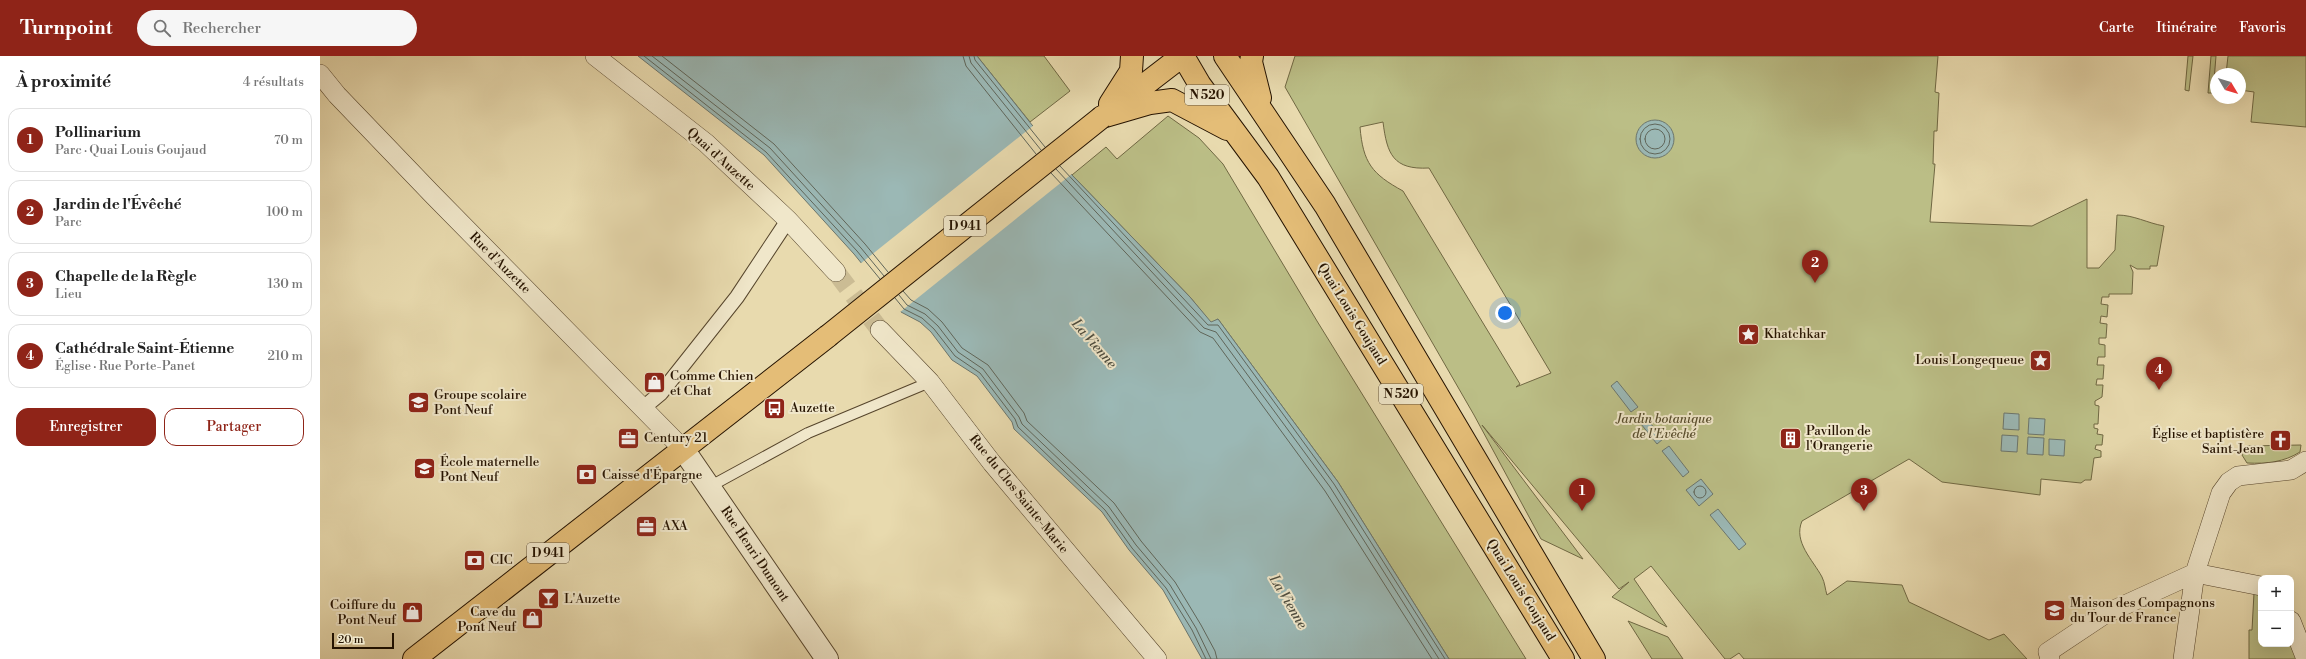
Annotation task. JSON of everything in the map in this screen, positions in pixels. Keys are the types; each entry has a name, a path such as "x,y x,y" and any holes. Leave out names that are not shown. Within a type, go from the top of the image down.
{"main road":[{"path":"1102,117 1131,71 1132,56"},
{"name":"D 941","path":"414,659 828,336 1102,117 1182,56"},
{"name":"Quai Louis Goujaud","path":"1182,56 1233,132 1268,177 1564,659"},
{"name":"Quai Louis Goujaud","path":"1225,56 1325,205 1594,659"},
{"path":"1252,56 1251,62 1264,112"},
{"path":"1102,117 1150,102 1172,100 1184,104 1233,132"}],"street":[{"name":"Quai d'Auzette","path":"595,56 706,143 788,220 836,272"},
{"name":"Rue d'Auzette","path":"323,86 433,195 683,449"},
{"path":"643,408 661,393 737,297 788,220"},
{"name":"Rue du Clos Sainte-Marie","path":"880,330 930,382 992,463 1157,659"},
{"name":"Rue Henri Dumont","path":"683,449 827,659"},
{"path":"2183,659 2195,573 2221,493 2229,482 2238,476 2291,470 2306,462"},
{"path":"2050,659 2048,652 2105,614 2195,573 2258,585"},
{"path":"2294,629 2306,659"}],"lane":[{"path":"709,487 808,433 930,382"}],"green space":[{"path":"977,56 1044,56 1070,91 1030,122"},
{"name":"Jardin botanique de l'Evêché","path":"1295,56 1938,56 1935,92 1939,93 1937,131 1934,131 1933,164 1935,164 1930,222 2032,226 2087,199 2087,268 2099,268 2115,250 2117,215 2129,216 2164,226 2157,266 2150,266 2150,269 2137,269 2130,265 2133,272 2132,294 2109,294 2109,297 2102,297 2101,304 2108,305 2107,317 2101,316 2100,323 2107,324 2106,338 2099,338 2099,344 2105,345 2105,357 2098,357 2097,365 2104,365 2103,379 2097,379 2096,385 2103,385 2102,397 2095,401 2095,405 2099,406 2098,424 2094,424 2094,428 2098,429 2097,434 2103,435 2102,445 2096,445 2095,449 2101,451 2101,457 2094,458 2091,480 2085,480 2081,483 2041,479 2040,495 1942,482 1909,459 1802,521 1800,536 1802,543 1822,577 1827,595 1847,581 1902,585 1909,602 1989,640 2004,634 2027,659 1744,659 1739,653 1730,659 1725,659 1651,566 1634,579 1667,627 1612,597 1629,582 1619,589 1482,425 1583,559 1541,539 1474,415 1285,87","holes":["1383,122 1390,151 1394,158 1400,163 1417,168 1429,168 1551,373 1516,387 1520,384 1403,191 1392,185 1377,173 1367,159 1361,139 1360,127"]},
{"path":"2188,56 2193,56 2189,91 2185,90"},
{"path":"2211,56 2216,56 2215,68 2210,68"},
{"path":"2228,56 2306,56 2306,127 2251,122 2254,92 2246,91 2246,68 2227,68"},
{"path":"2210,68 2210,93 2208,93"},
{"path":"1168,116 1199,138 1223,164 1317,321 1526,659 1449,659 1338,482 1218,319 1211,323 1190,297 1072,175 1106,147 1117,159"},
{"path":"2301,445 2300,452 2275,462 2247,463 2242,455 2246,446"},
{"path":"2254,593 2258,595 2258,647 2292,647 2297,659 2249,659 2249,630 2252,630"},
{"path":"1628,621 1668,637 1683,659 1652,659"}],"water":[{"name":"La Vienne","path":"638,56 977,56 1072,175 1190,297 1211,322 1218,319 1338,482 1449,659 1202,659 1163,590 1129,550 1102,512 1014,429 1012,422 977,376 952,360 931,332 920,322 901,312 854,254 764,155"},
{"path":"1651,120 1659,120 1666,123 1671,128 1674,139 1671,150 1666,155 1659,158 1651,158 1644,155 1639,150 1636,143 1636,135 1639,128 1644,123"},
{"path":"1617,381 1638,407 1631,412 1611,386"},
{"path":"2004,413 2019,414 2019,430 2003,429"},
{"path":"1643,414 1663,439 1657,444 1637,419"},
{"path":"2029,418 2045,419 2044,435 2028,434"},
{"path":"2002,435 2018,436 2017,452 2001,451"},
{"path":"2028,437 2044,438 2043,455 2027,454"},
{"path":"2049,439 2065,440 2064,456 2049,455"},
{"path":"1669,446 1689,472 1683,477 1662,451"},
{"path":"1701,479 1713,494 1699,506 1686,490"},
{"path":"1718,509 1746,544 1739,550 1710,515"}],"pier":[{"path":"1034,125 1073,173 899,313 860,264"}],"tunnel":[{"path":"836,272 880,330"}],"place":[{"name":"Jardin de l'Évêché","path":"1815,283"},
{"name":"Khatchkar","path":"1749,334"},
{"name":"Louis Longequeue","path":"2040,360"},
{"name":"Comme Chien et Chat","path":"654,383"},
{"name":"Cathédrale Saint-Étienne","path":"2159,390"},
{"name":"Groupe scolaire Pont Neuf","path":"419,402"},
{"name":"Auzette","path":"774,408"},
{"name":"Century 21","path":"628,438"},
{"name":"Pavillon de l'Orangerie","path":"1791,438"},
{"name":"Église et baptistère Saint-Jean","path":"2280,441"},
{"name":"École maternelle Pont Neuf","path":"425,469"},
{"name":"Caisse d'Épargne","path":"586,475"},
{"name":"Pollinarium","path":"1582,511"},
{"name":"Chapelle de la Règle","path":"1864,511"},
{"name":"AXA","path":"647,526"},
{"name":"CIC","path":"474,560"},
{"name":"L'Auzette","path":"549,599"},
{"name":"Maison des Compagnons du Tour de France","path":"2054,610"},
{"name":"Coiffure du Pont Neuf","path":"412,612"},
{"name":"Cave du Pont Neuf","path":"532,619"}]}
